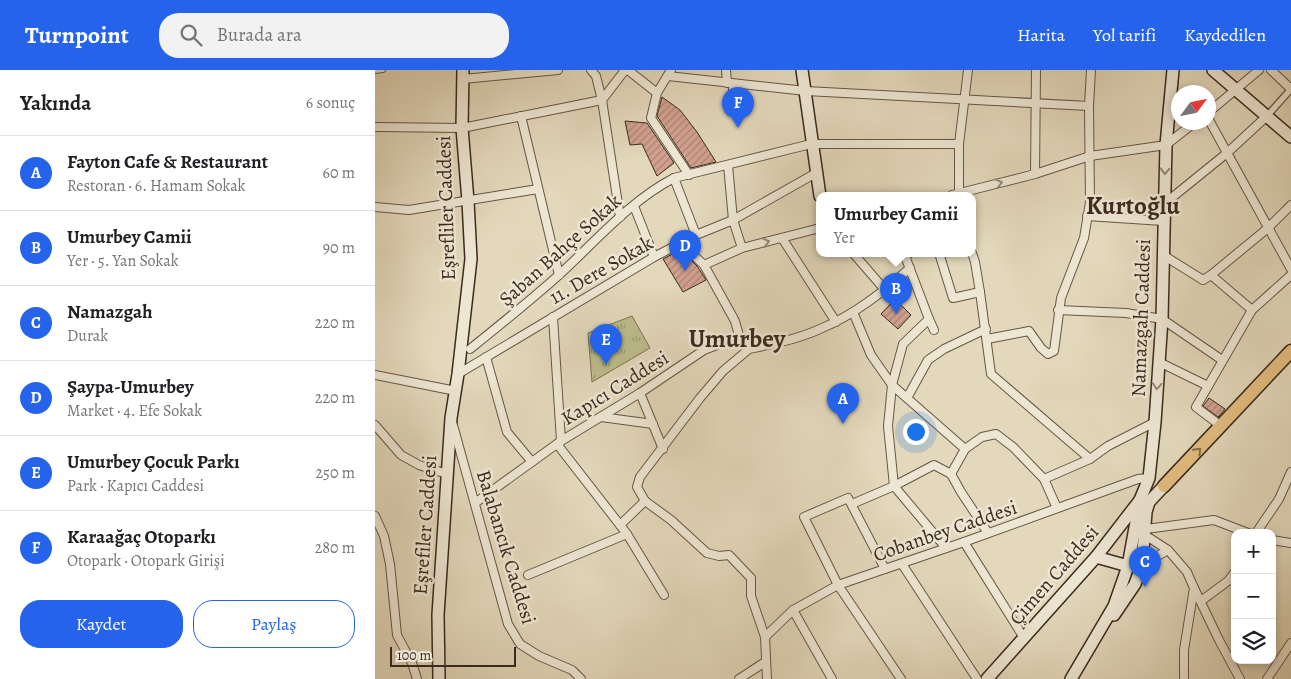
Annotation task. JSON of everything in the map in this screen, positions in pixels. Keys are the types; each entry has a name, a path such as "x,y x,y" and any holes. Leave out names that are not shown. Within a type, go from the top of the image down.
{"main road":[{"path":"802,70 819,192"},
{"name":"Namazgah Caddesi","path":"1145,501 1155,422 1162,319 1166,145 1173,70"},
{"path":"1213,70 1291,137"},
{"name":"Eşrefliler Caddesi","path":"458,374 471,259 462,128 463,74"},
{"path":"1071,679 1113,606 1128,566 1145,501 1165,486 1291,351"},
{"name":"Eşrefiler Caddesi","path":"439,679 438,615 451,418 458,374"},
{"path":"1095,640 1135,584 1142,565 1146,512 1145,501"},
{"name":"Çimen Caddesi","path":"987,679 1145,501"},
{"path":"1096,558 1128,566 1142,565"}],"street":[{"path":"463,74 557,70"},
{"path":"591,70 596,76 602,100 620,217"},
{"path":"375,127 462,128 602,100 627,70 657,93"},
{"path":"726,70 730,83 733,111"},
{"path":"957,192 959,144 968,70"},
{"path":"1035,70 1035,174"},
{"path":"987,339 1029,331 1041,348 1048,354 1054,351 1058,310 1084,238 1090,202 1089,106 1091,70"},
{"path":"1216,106 1259,70"},
{"path":"1164,204 1227,153 1267,116 1291,89 1271,70"},
{"path":"689,175 651,118 657,93 669,73 730,83 806,91 1089,106"},
{"path":"521,116 559,275"},
{"path":"968,192 1035,174 1090,156 1166,145 1185,130"},
{"path":"1214,130 1291,269"},
{"name":"Şaban Bahçe Sokak","path":"470,349 559,275 620,217 673,178 811,144 959,144"},
{"path":"728,165 733,220 742,248"},
{"name":"11. Dere Sokak","path":"458,374 654,257 696,235 733,220 816,173"},
{"path":"673,178 696,235"},
{"path":"375,207 409,210 538,189"},
{"path":"1163,255 1203,280 1268,228 1291,205"},
{"path":"634,206 654,257"},
{"path":"1087,216 1163,221"},
{"path":"704,265 742,248 816,229"},
{"path":"782,238 836,322"},
{"path":"681,243 704,265 735,321 740,339 749,349"},
{"path":"856,257 885,290"},
{"path":"905,257 934,330"},
{"path":"940,257 953,298 980,292"},
{"path":"973,257 986,329 991,374 1090,458"},
{"path":"767,679 765,637 751,596 751,578 729,555 719,556 707,553 671,520 645,501 637,486 640,477 700,398 723,371 749,349 780,343 820,330 836,322 885,290 910,268"},
{"path":"1211,275 1252,310"},
{"path":"1221,426 1196,407 1252,310 1291,275"},
{"path":"1058,310 1127,313 1162,319 1222,360"},
{"path":"853,312 871,354 892,384 965,449"},
{"path":"553,317 559,442 627,534 664,595"},
{"path":"929,319 903,344 892,384 888,426 894,486 946,548"},
{"path":"907,398 928,360 944,349 986,329"},
{"name":"Kapıcı Caddesi","path":"475,503 559,442 640,393 703,350 727,341 740,339"},
{"path":"486,357 507,432 532,462"},
{"path":"1159,362 1208,386"},
{"path":"375,375 456,390"},
{"path":"640,393 663,449"},
{"path":"601,417 653,424"},
{"name":"Balabancık Caddesi","path":"451,418 508,624 520,644 539,656 572,670 581,679"},
{"path":"1044,480 1090,458 1108,446 1155,422"},
{"path":"375,425 401,455 419,465 447,474"},
{"path":"951,474 965,449 981,437 996,434 1013,448 1044,480 1057,508"},
{"path":"852,504 894,486 934,465 951,474 988,533"},
{"path":"1259,529 1279,499 1291,472"},
{"name":"Cobanbey Caddesi","path":"765,637 793,610 838,585 902,564 1138,479 1149,478"},
{"path":"885,569 852,504 847,498 804,518 838,585 901,679"},
{"path":"620,525 645,501"},
{"path":"375,516 383,536 390,564 397,635 412,663 417,679"},
{"path":"1145,532 1215,520 1238,529"},
{"path":"1145,532 1167,550 1187,572 1219,640 1241,679"},
{"path":"528,575 627,534"},
{"path":"1276,541 1291,543"},
{"path":"964,542 1024,638"},
{"path":"1142,565 1167,550"},
{"path":"902,564 977,679"},
{"path":"1201,601 1228,581 1233,574"},
{"path":"1185,679 1184,650 1194,588"},
{"path":"793,610 832,679"},
{"path":"1267,679 1291,644"},
{"path":"739,679 765,662"}],"lane":[{"path":"375,71 383,70"}],"green space":[{"path":"632,316 650,348 592,382 588,333"}],"building":[{"path":"662,97 680,110 716,162 691,168 657,116"},
{"path":"625,121 647,123 674,163 657,176 642,144 630,145"},
{"path":"676,252 690,259 706,280 683,292 663,259"},
{"path":"895,299 911,315 898,329 881,314"},
{"path":"1209,398 1225,409 1218,417 1203,406"}],"place":[{"name":"Karaağaç Otoparkı","path":"738,128"},
{"name":"Şaypa-Umurbey","path":"685,271"},
{"name":"Umurbey Camii","path":"896,314"},
{"name":"Umurbey Çocuk Parkı","path":"606,365"},
{"name":"Fayton Cafe & Restaurant","path":"843,424"},
{"name":"Namazgah","path":"1145,587"}],"district":[{"name":"Kurtoğlu","path":"1133,206"},
{"name":"Umurbey","path":"737,339"}]}
